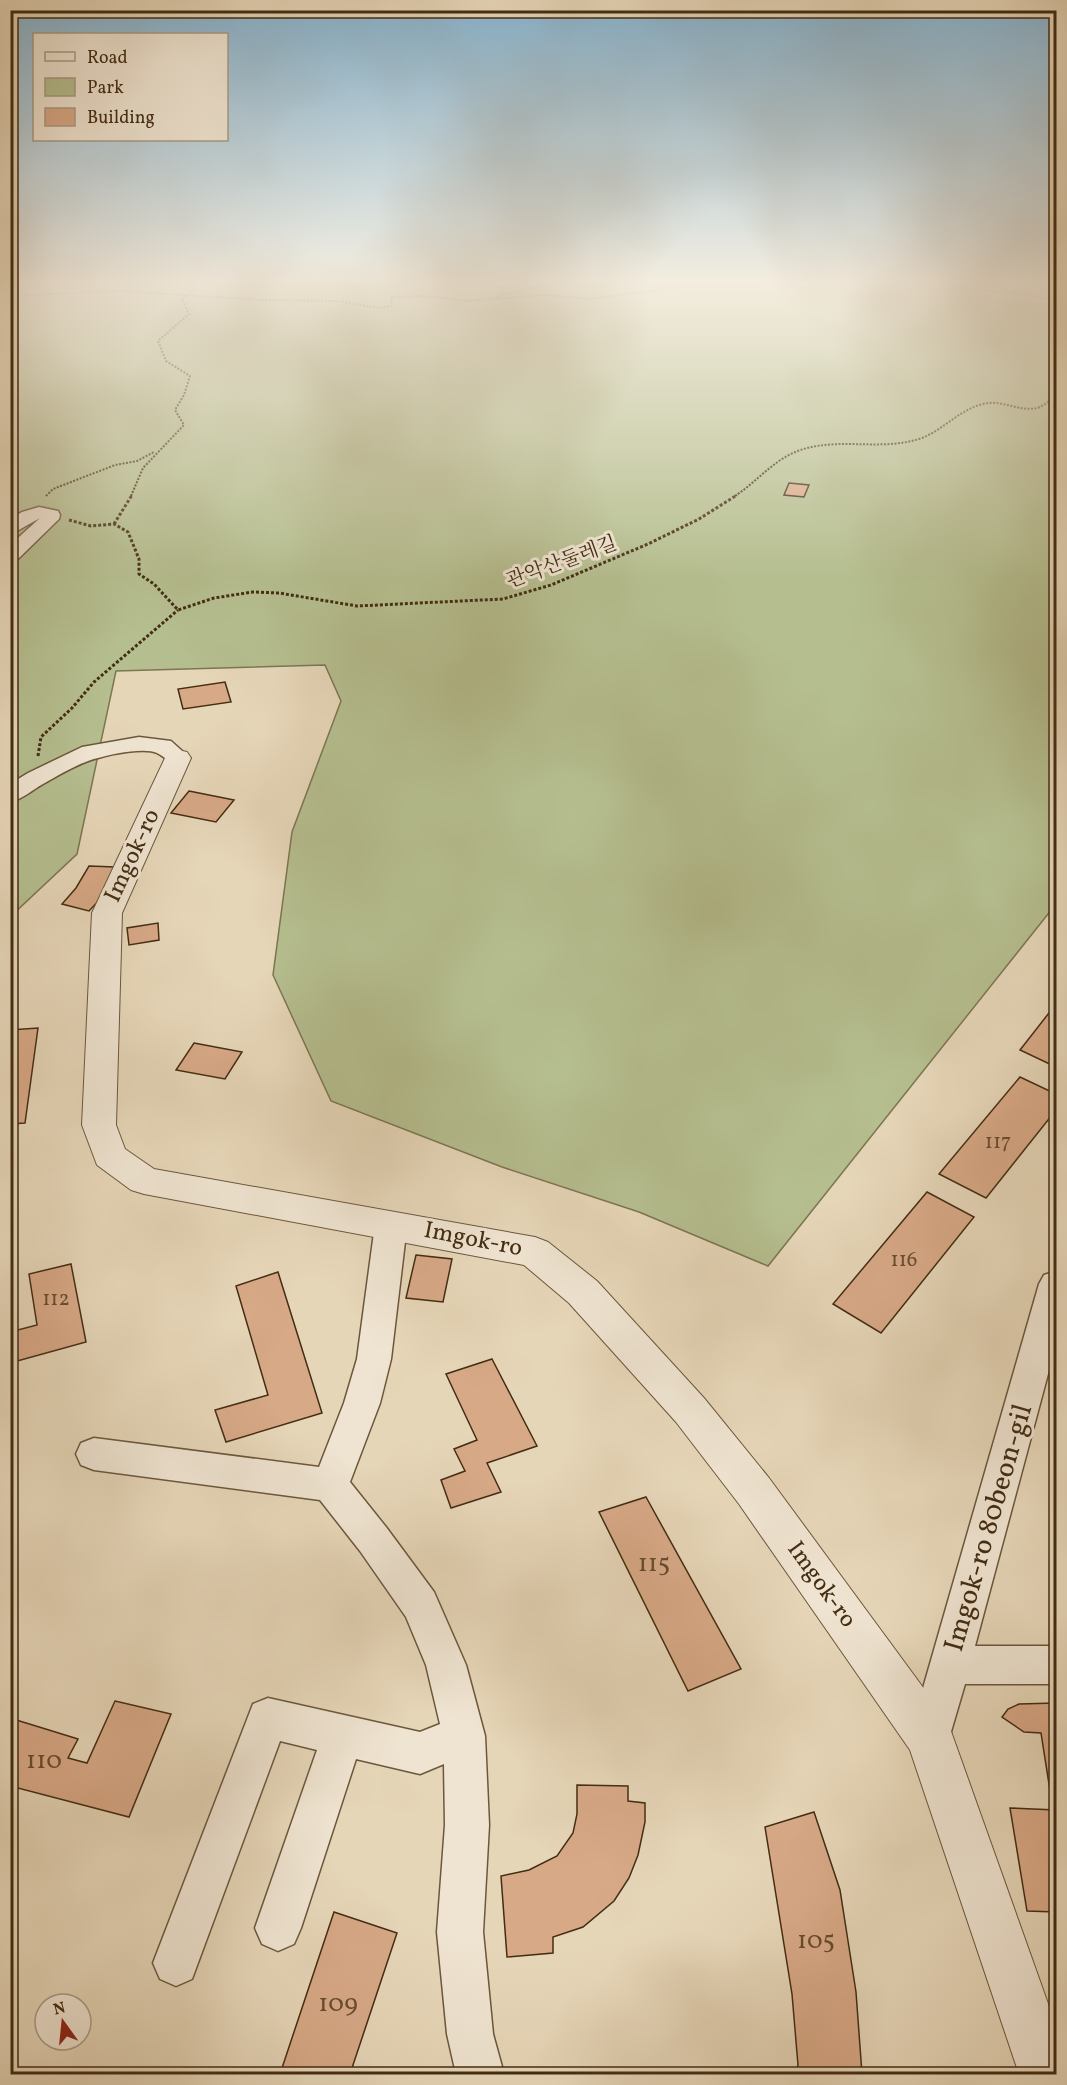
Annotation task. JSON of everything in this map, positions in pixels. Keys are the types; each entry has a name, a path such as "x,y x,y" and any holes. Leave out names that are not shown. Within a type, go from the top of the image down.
{"street":[{"path":"10,529 25,516 48,516"},
{"path":"10,556 48,516"},
{"name":"Imgok-ro","path":"10,795 36,778 90,752 139,744 163,746 178,758 107,913 99,1125 110,1156 144,1181 535,1252 583,1292 690,1410 733,1464 930,1737 1046,2074"},
{"path":"330,1485 362,1403 374,1359 391,1225"},
{"name":"Imgok-ro 80beon-gil","path":"930,1737 1056,1284"},
{"path":"94,1454 330,1485 373,1539 420,1605 446,1665 464,1736 467,1825 460,1932 470,2034 480,2074"},
{"path":"951,1665 1056,1665"},
{"path":"176,1963 268,1718 420,1753 464,1736"},
{"path":"278,1928 343,1735"}],"path":[{"path":"36,778 41,737 72,708 94,682 178,610 154,584 139,574 141,561 137,549 129,539 128,532 114,524 91,526 48,516 42,511 40,501 53,489 115,465 136,461 156,452 171,441 184,425 175,410 188,383"},
{"name":"관악산둘레길","path":"178,610 220,596 256,592 279,593 346,606 493,600 528,593 618,558 699,519 744,491 780,458 790,453 806,448 826,446 891,445 911,442 931,436 956,415 973,406 991,402 1038,408 1056,396"},
{"path":"114,524 129,502 143,468 156,452"}],"green space":[{"path":"11,383 1056,383 1056,904 768,1266 639,1212 502,1167 331,1101 273,975 292,832 341,701 325,665 116,671 77,854 11,916"}],"building":[{"path":"789,483 809,485 804,497 784,495"},
{"path":"225,682 231,702 183,709 178,689"},
{"path":"189,791 234,800 216,822 171,813"},
{"path":"89,866 115,867 105,894 89,911 62,904 76,888"},
{"path":"158,923 159,940 129,945 127,928"},
{"path":"1056,1004 1056,1067 1020,1050"},
{"path":"38,1028 25,1123 10,1124 10,1030"},
{"path":"194,1043 242,1052 225,1079 176,1070"},
{"path":"1020,1077 1056,1094 1056,1110 986,1198 939,1174"},
{"path":"927,1192 974,1217 881,1333 833,1304"},
{"path":"416,1255 452,1259 443,1302 406,1298"},
{"path":"71,1264 86,1342 10,1363 10,1332 37,1325 29,1274"},
{"path":"278,1272 322,1413 226,1442 215,1410 268,1395 236,1286"},
{"path":"492,1359 537,1446 487,1463 501,1492 451,1508 441,1480 465,1471 454,1449 477,1440 446,1374"},
{"path":"646,1497 741,1669 688,1691 599,1512"},
{"path":"115,1701 171,1714 129,1817 10,1786 10,1718 78,1739 68,1758 87,1763"},
{"path":"1056,1703 1056,1797 1051,1797 1041,1733 1024,1732 1002,1717 1008,1709 1019,1704"},
{"path":"577,1785 628,1786 628,1801 645,1803 645,1822 638,1855 629,1878 614,1901 583,1927 553,1937 553,1953 507,1957 501,1876 529,1870 557,1856 573,1833 577,1814"},
{"path":"1010,1808 1056,1810 1056,1912 1027,1911"},
{"path":"814,1812 840,1890 856,1992 862,2074 796,2074 798,2065 792,1994 765,1827"},
{"path":"334,1912 397,1933 350,2074 280,2074"}]}
